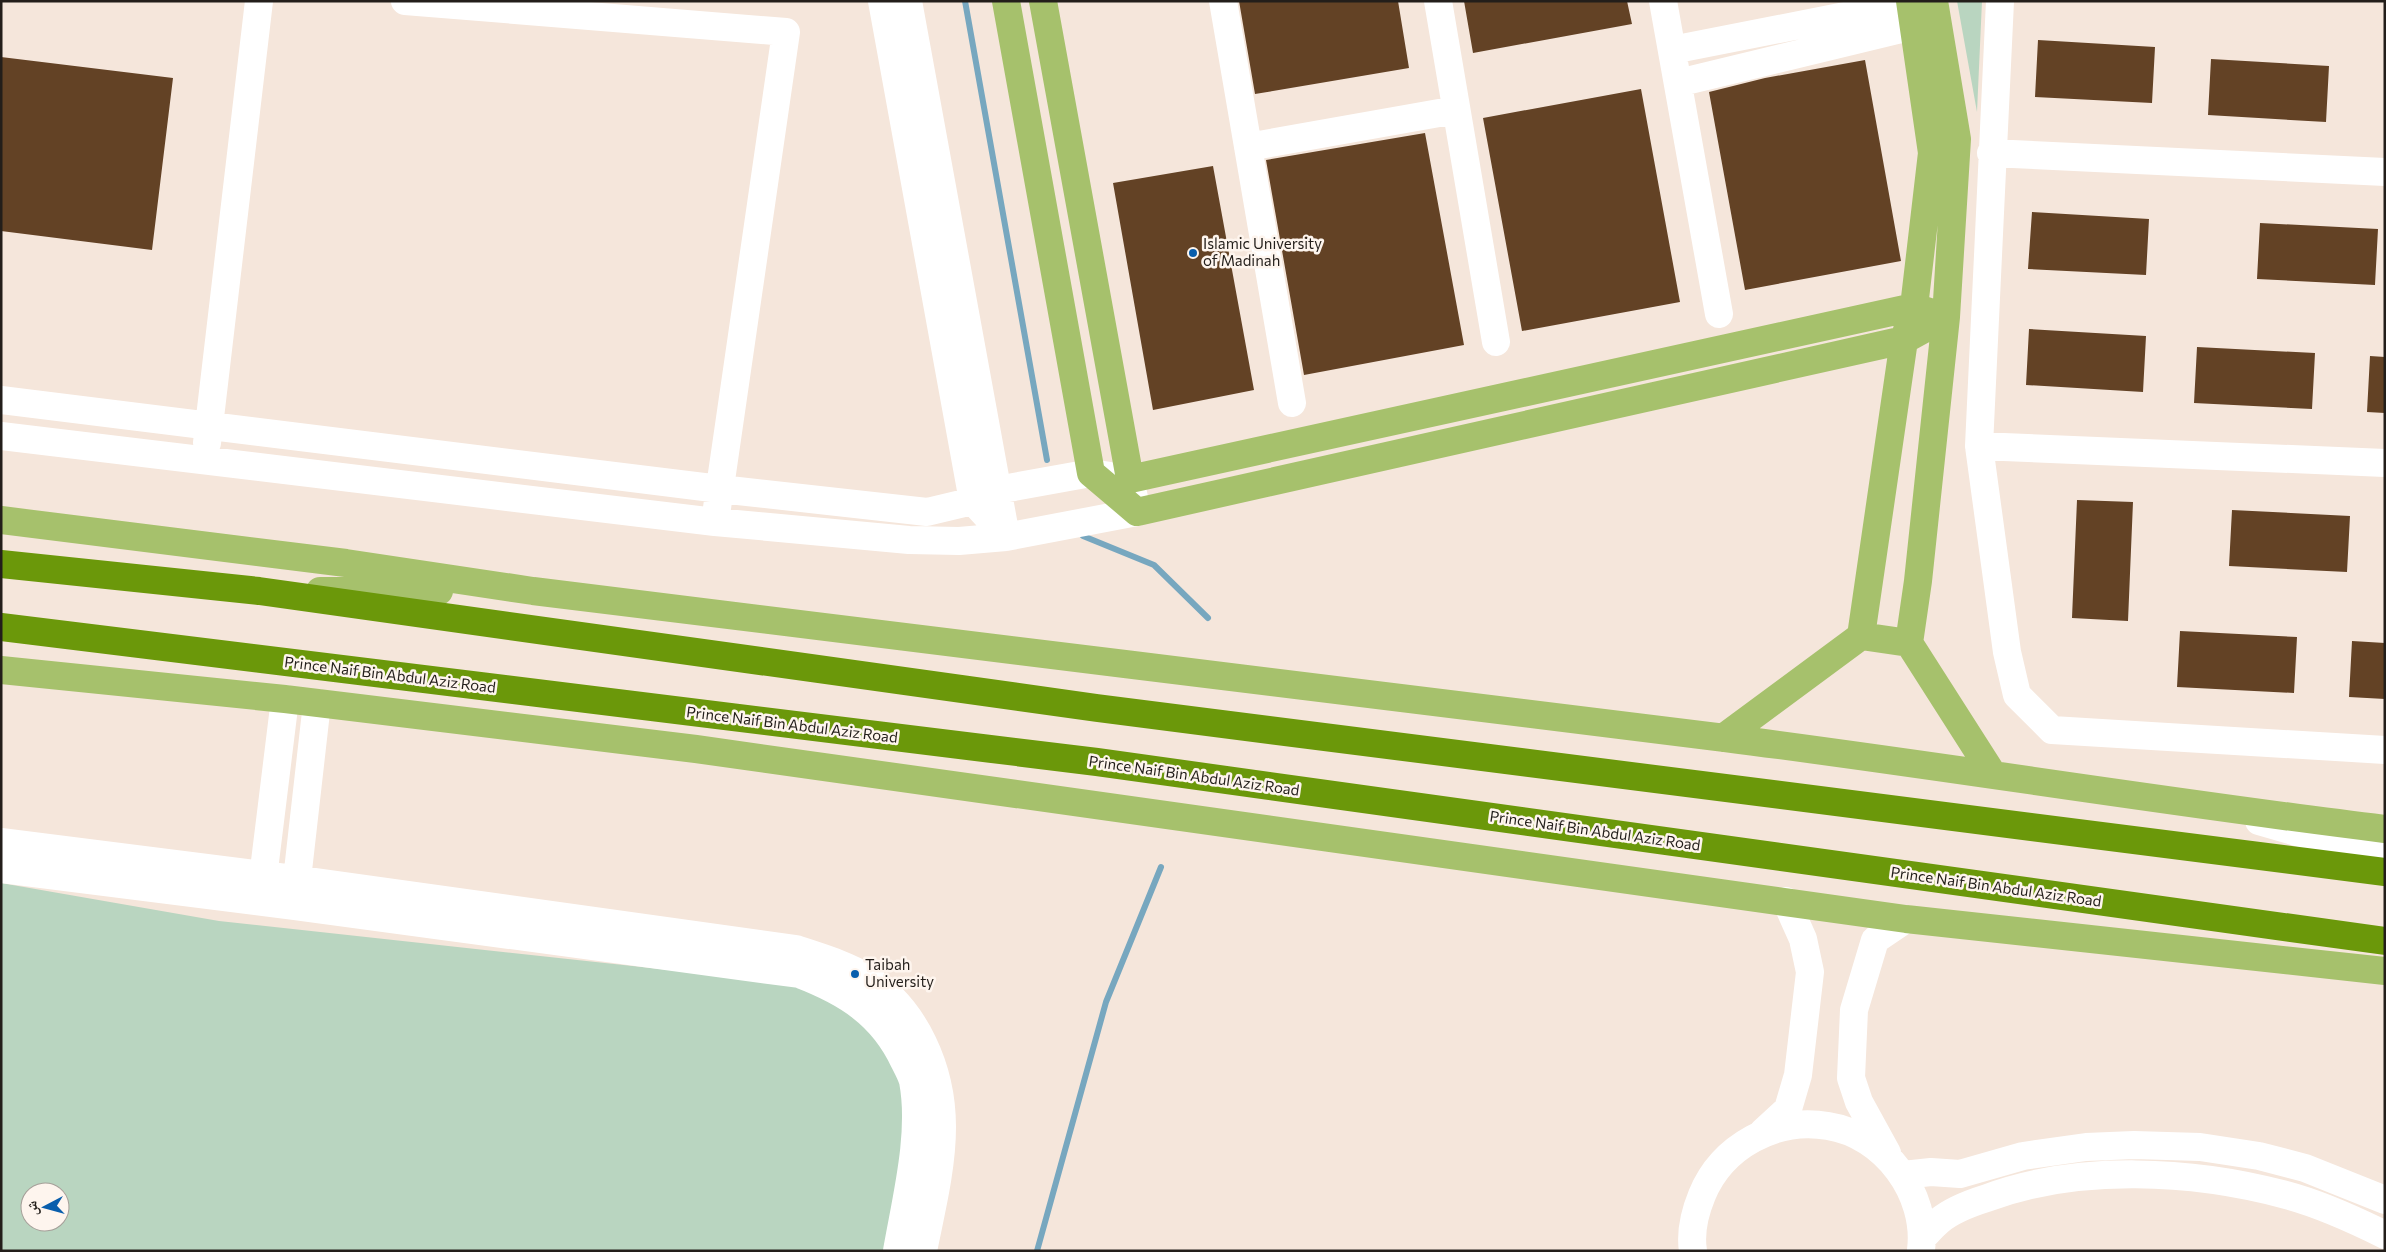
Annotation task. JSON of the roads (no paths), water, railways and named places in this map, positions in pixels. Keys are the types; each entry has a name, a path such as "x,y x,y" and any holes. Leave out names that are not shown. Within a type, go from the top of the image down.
{"highway":[{"path":"1,564 259,591 1097,708 2385,872"},
{"name":"Prince Naif Bin Abdul Aziz Road","path":"1,627 1097,762 2385,941"}],"main road":[{"path":"1006,1 1091,473 1137,512 1904,340 1946,317"},
{"path":"1042,1 1130,479 1914,307 1946,317"},
{"path":"1861,636 1904,340 1914,307 1932,153 1917,8"},
{"path":"1917,8 1957,139 1946,317 1920,572 1909,643 1992,773"},
{"path":"1,520 346,563 534,591 1723,738 1992,773 2214,808 2385,829"},
{"path":"259,591 534,591"},
{"path":"1723,738 1861,636 1909,643"},
{"path":"1,670 317,703 696,749 1906,919 2385,971"}],"street":[{"path":"206,459 208,425 259,1"},
{"path":"405,1 786,32 715,522"},
{"path":"882,1 985,496 1006,536"},
{"path":"908,1 985,496"},
{"path":"1223,1 1292,404"},
{"path":"1438,1 1496,342"},
{"path":"1663,1 1719,314"},
{"path":"2000,1 1979,446 2007,652 2017,695 2052,730 2385,750"},
{"path":"1672,50 1917,8"},
{"path":"1678,83 1917,8"},
{"path":"1248,147 1456,110"},
{"path":"1992,152 2385,172"},
{"path":"1,400 720,489 927,512 985,496 1091,473 1130,479 1137,512 1006,536 959,542 909,540 715,522 206,459 1,436"},
{"path":"1979,446 2385,463"},
{"path":"260,902 285,700"},
{"path":"296,893 317,703"},
{"path":"2214,808 2385,858"},
{"path":"1,842 264,875 296,893 799,974 832,987 865,1009 894,1040 912,1080 916,1115 912,1165 897,1251"},
{"path":"1,870 260,902 296,893 796,949 830,960 866,977 903,1008 920,1037 937,1078 942,1127 936,1183 923,1251"},
{"path":"1693,1251 1695,1213 1708,1182 1729,1155 1761,1134 1788,1109 1798,1075 1810,972 1803,939 1786,901"},
{"path":"1906,919 1875,940 1854,1010 1851,1078 1859,1102 1917,1204 1922,1244"},
{"path":"1761,1134 1792,1125 1829,1126 1863,1138 1897,1168 1960,1174 2023,1156 2086,1147 2134,1145 2200,1147 2259,1156 2305,1168 2385,1200"},
{"path":"1922,1244 1948,1216 1971,1204 2007,1190 2048,1182 2144,1175 2222,1182 2287,1195 2347,1216 2385,1234"}],"waterway":[{"path":"965,1 1047,460"},
{"path":"1083,536 1154,565 1208,618"},
{"path":"1037,1251 1106,1002 1161,867"}],"place":[{"name":"Islamic University of Madinah","path":"1193,253"},
{"name":"Taibah University","path":"855,974"}]}
